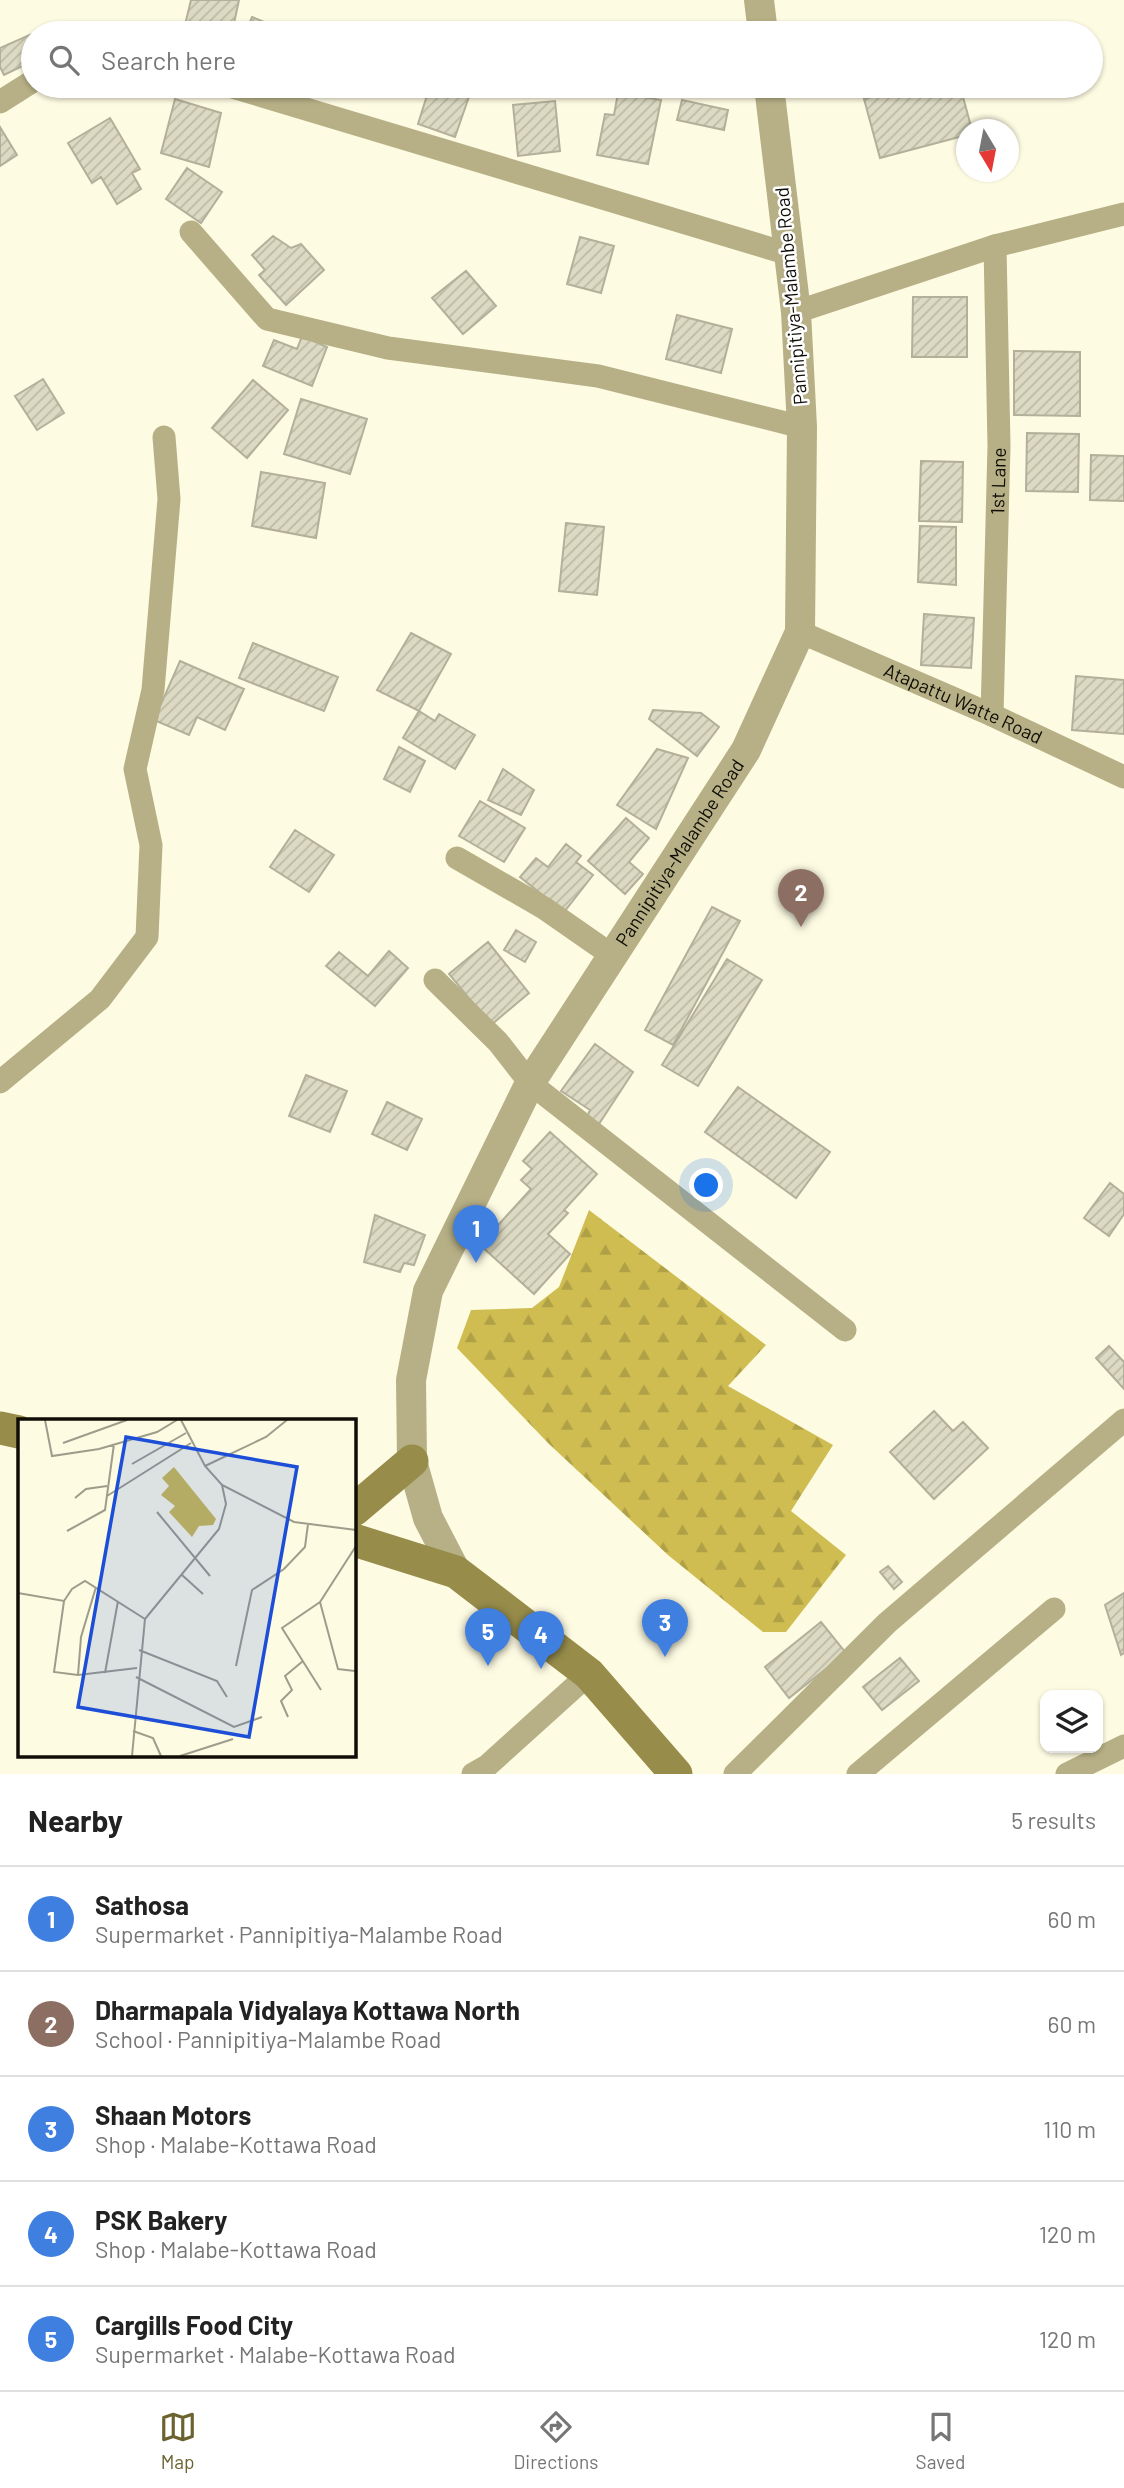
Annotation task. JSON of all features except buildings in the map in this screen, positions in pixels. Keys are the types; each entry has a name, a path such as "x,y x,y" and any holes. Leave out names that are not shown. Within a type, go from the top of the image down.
{"main road":[{"path":"0,1428 18,1432"},
{"path":"355,1509 412,1461"},
{"path":"355,1540 456,1573 589,1674 677,1774"}],"street":[{"path":"759,0 762,21"},
{"path":"0,102 21,89"},
{"path":"269,98 789,254"},
{"name":"Pannipitiya-Malambe Road","path":"456,1573 428,1518 412,1461 411,1380 428,1291 530,1083 746,750 800,632 802,427 796,312 770,98"},
{"path":"796,312 995,246 1124,214"},
{"path":"191,232 267,319 387,348 598,376 802,427"},
{"name":"1st Lane","path":"992,715 999,446 995,246"},
{"path":"0,1082 100,999 147,937 151,845 135,769 153,690 169,499 164,437"},
{"name":"Atapattu Watte Road","path":"800,632 992,715 1124,777"},
{"path":"457,858 544,908 613,956"},
{"path":"435,980 498,1042 530,1083 845,1330"},
{"path":"735,1774 887,1623 1124,1420"},
{"path":"858,1774 1054,1609"},
{"path":"473,1774 487,1766 589,1674"},
{"path":"1067,1774 1124,1746"}],"green space":[{"path":"589,1210 766,1345 728,1386 833,1445 791,1511 846,1555 786,1632 763,1632 668,1555 549,1444 457,1348 471,1310 532,1308 559,1287"}],"place":[{"name":"Dharmapala Vidyalaya Kottawa North","path":"801,927"},
{"name":"Sathosa","path":"476,1263"},
{"name":"Shaan Motors","path":"665,1657"},
{"name":"Cargills Food City","path":"488,1666"},
{"name":"PSK Bakery","path":"541,1669"}]}
